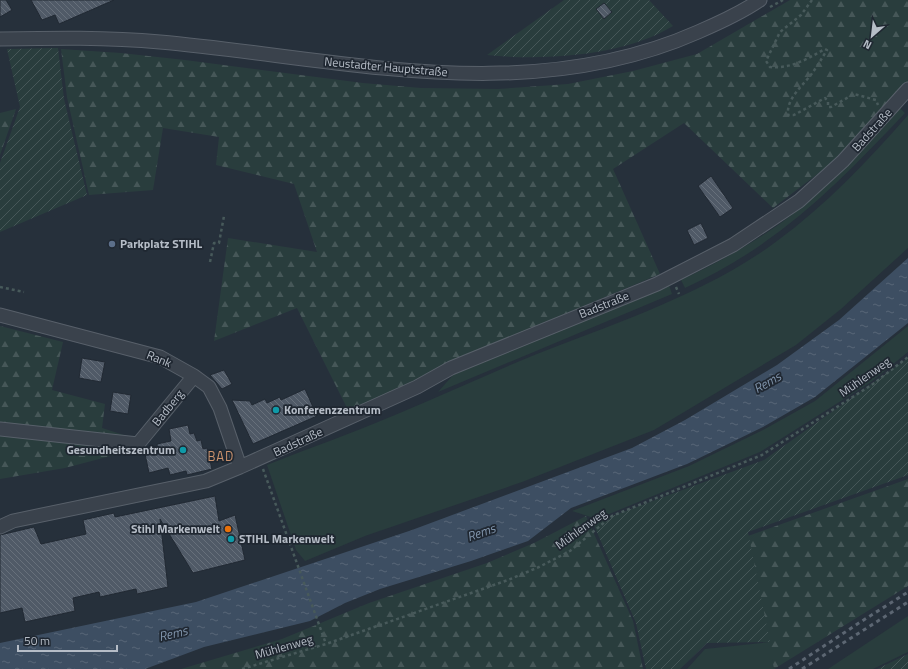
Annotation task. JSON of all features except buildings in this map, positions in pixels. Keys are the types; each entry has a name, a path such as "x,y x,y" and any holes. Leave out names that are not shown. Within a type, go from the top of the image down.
{"street":[{"name":"Neustadter Hauptstraße","path":"0,39 60,38 158,41 379,69 496,75 546,71 596,64 634,56 671,44 710,27 760,0"},
{"name":"Badstraße","path":"259,460 417,387 451,368 657,284 733,245 799,201 843,161 908,89"},
{"name":"Rank","path":"0,315 160,357 194,376 209,387 220,408 240,467"},
{"name":"Badberg","path":"0,429 138,444 194,376"},
{"path":"0,527 13,521 206,481 259,460"}],"path":[{"path":"812,0 801,15 780,32 766,61 770,67 783,68 809,58 825,49 827,50 787,108 788,115 794,115 825,98 828,101 828,106 831,107 854,94 876,100 884,117"},
{"path":"210,262 214,243 219,244 224,216"},
{"path":"0,287 24,292"},
{"name":"Mühlenweg","path":"242,669 326,644 539,567 570,551 612,516 762,455 873,384 908,357"},
{"path":"259,460 326,644"}],"green space":[{"path":"564,0 649,0 673,26 653,36 631,44 583,54 533,57 487,55"},
{"path":"790,0 908,0 908,82 845,153 773,208 684,123 613,169 660,274 448,363 419,388 350,414 297,308 214,341 228,238 317,252 294,184 216,165 219,137 163,128 153,190 89,195 67,97 61,49 121,53 185,60 363,83 421,88 498,89 568,84 633,71 697,54"},
{"path":"58,48 64,99 87,195 0,232 0,163 20,107 7,49"},
{"path":"900,108 905,113 855,165 804,212 749,253 685,288 681,280 723,259 750,243 804,205 847,166"},
{"path":"16,109 0,155 0,113"},
{"path":"908,115 908,248 841,309 796,345 654,430 522,482 365,536 305,561 296,550 267,465 379,422 532,356 626,320 720,277 777,241 813,213 862,166"},
{"path":"669,285 672,294 438,392 453,375"},
{"path":"0,326 63,342 52,390 105,404 102,428 136,439 137,449 65,468 0,479"},
{"path":"908,326 908,352 871,382 760,452 597,519 572,511 689,466 763,430 815,401"},
{"path":"908,358 908,475 748,532 770,642 707,643 680,669 646,669 636,623 593,523 764,460"},
{"path":"908,479 908,586 774,669 748,536"},
{"path":"586,516 633,621 643,669 181,669 282,639 369,603 487,563 534,543"},
{"path":"908,616 908,652 873,669 828,669"},
{"path":"770,642 774,669 687,669 705,649"},
{"path":"908,654 908,669 877,669"}],"water":[{"name":"Rems","path":"908,258 908,323 815,397 763,427 687,464 571,508 528,541 471,561 380,589 345,603 310,621 204,647 145,669 0,669 0,643 196,602 412,530 632,448 685,420 777,365 839,320"}],"railway":[{"path":"789,669 908,592"},
{"path":"802,669 908,602"}],"place":[{"name":"Parkplatz STIHL","path":"112,244"},
{"name":"Konferenzzentrum","path":"276,410"},
{"name":"Gesundheitszentrum","path":"183,450"},
{"name":"Stihl Markenwelt","path":"228,529"},
{"name":"STIHL Markenwelt","path":"231,539"}],"district":[{"name":"BAD","path":"221,456"}]}
